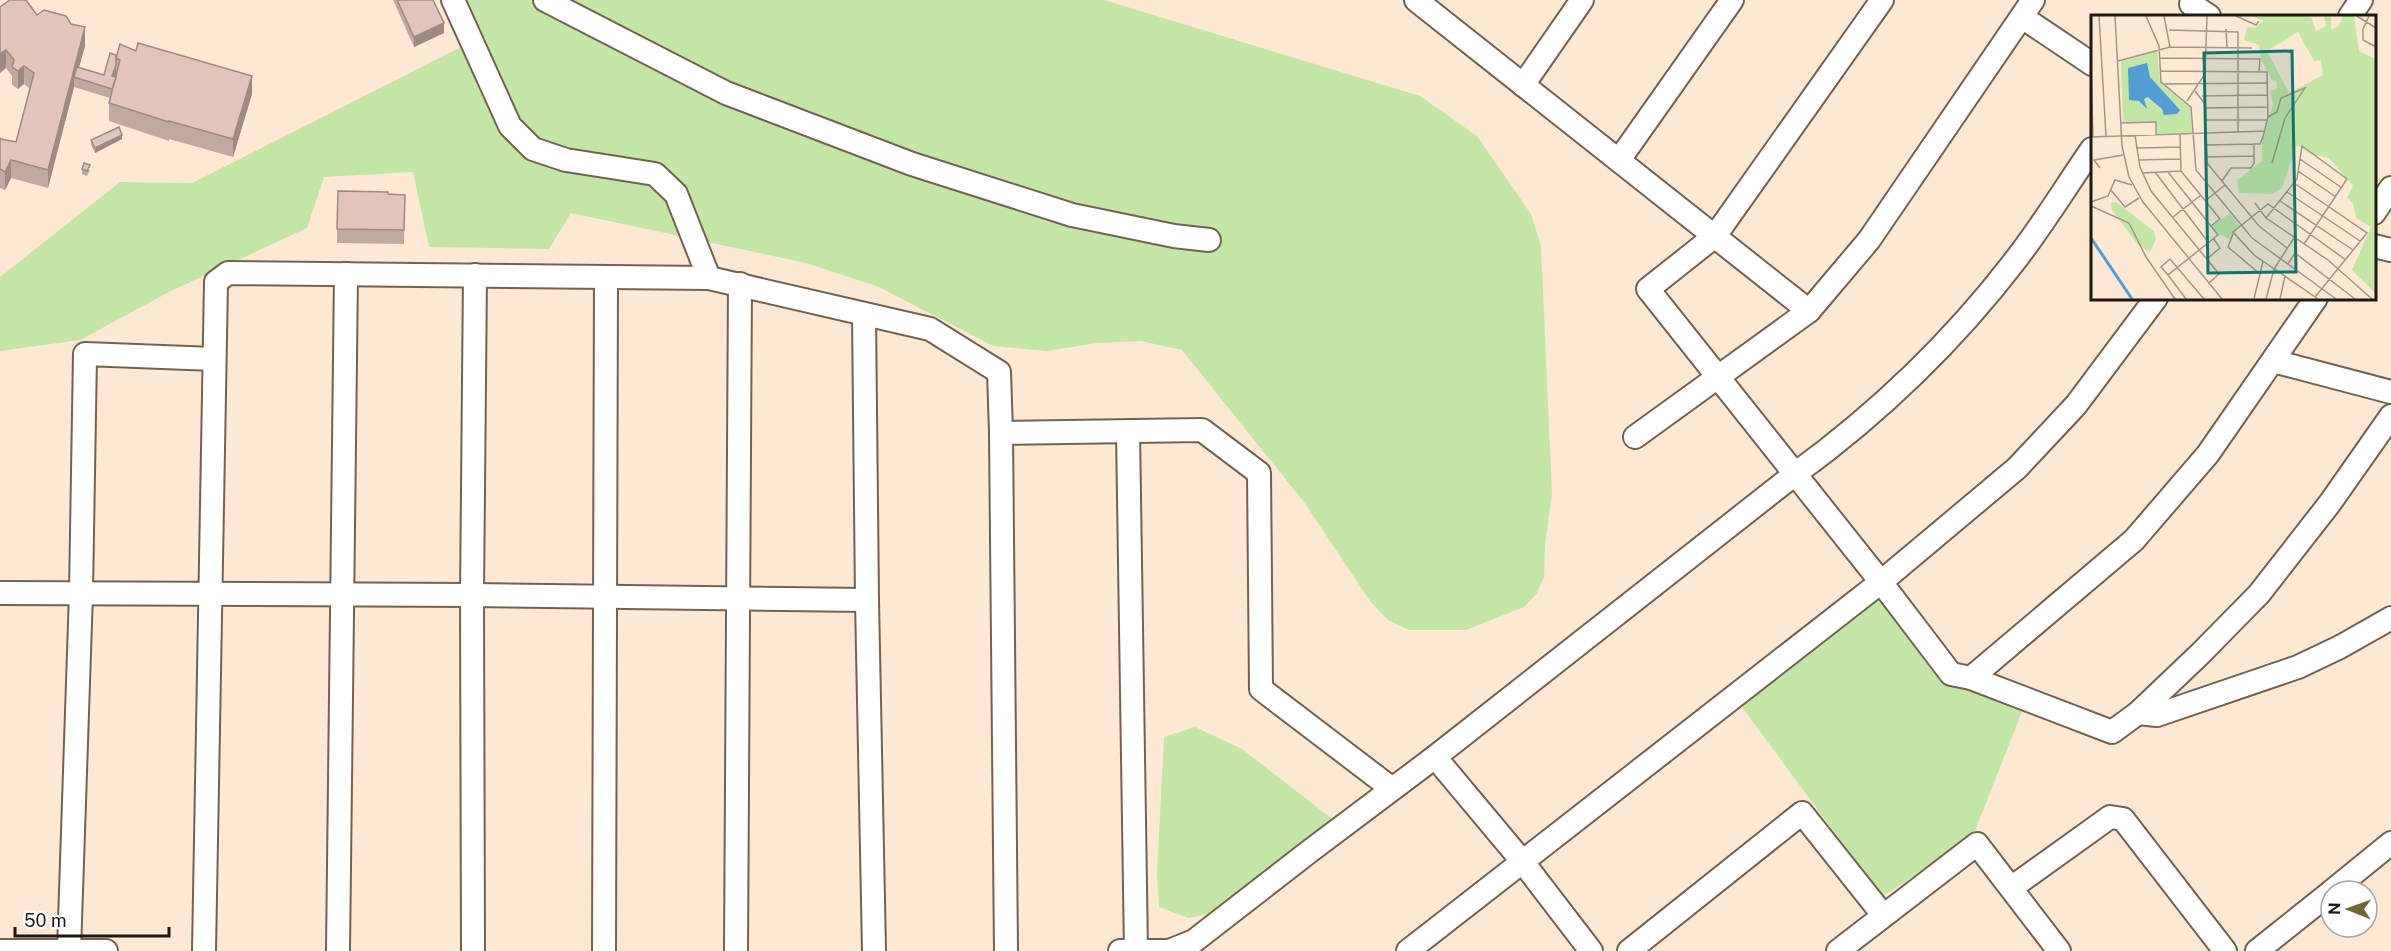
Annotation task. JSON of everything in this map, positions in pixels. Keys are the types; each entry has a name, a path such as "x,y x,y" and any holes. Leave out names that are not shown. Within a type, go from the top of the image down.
{"street":[{"path":"453,0 510,126 533,148 566,160 655,174 676,194 709,278"},
{"path":"545,0 726,93 912,164 1071,215 1174,236 1209,240"},
{"path":"1523,85 1582,0"},
{"path":"1619,160 1732,0"},
{"path":"1882,0 1715,236 1648,289 1881,582 1951,674 1971,678 2112,732 2138,712 2200,654 2259,594 2330,502 2391,416"},
{"path":"2194,0 2191,4 2208,15"},
{"path":"2351,15 2361,0"},
{"path":"1424,2 1523,85 1809,311"},
{"path":"1635,437 1809,311 1869,240 2028,8 2091,63"},
{"path":"1120,951 1169,951 1194,941 1391,789 1435,758 1836,444 1894,396 1953,335 2018,258 2091,150"},
{"path":"2376,210 2391,188"},
{"path":"2376,246 2391,250"},
{"path":"204,951 216,282 228,273 709,278 813,300 864,315 930,328 999,372 1006,951"},
{"path":"338,951 346,274"},
{"path":"473,951 472,595 475,275"},
{"path":"604,951 606,277"},
{"path":"736,951 740,284"},
{"path":"1408,951 1881,582 2017,468 2076,405 2155,300"},
{"path":"1971,678 2134,540 2208,453 2315,300"},
{"path":"864,315 874,951"},
{"path":"69,951 81,593 85,354 214,359"},
{"path":"2273,361 2391,392"},
{"path":"1001,433 1202,430 1259,473 1261,689 1391,789"},
{"path":"1128,432 1136,951"},
{"path":"0,593 472,595 867,600"},
{"path":"2138,712 2157,715 2298,667 2340,647 2391,618"},
{"path":"1435,758 1522,861 1591,951"},
{"path":"1629,951 1802,813 1883,915"},
{"path":"2011,888 2109,817 2122,819 2225,951"},
{"path":"2346,879 2391,843"},
{"path":"1838,951 1977,844 2057,950"},
{"path":"2257,951 2319,901"},
{"path":"0,951 105,951"}],"green space":[{"path":"441,0 1104,0 1420,96 1477,136 1531,214 1541,246 1552,493 1545,545 1544,577 1537,593 1524,607 1466,630 1409,630 1388,620 1370,601 1304,502 1182,350 1141,341 1097,343 1047,351 993,346 879,287 806,263 571,213 549,249 429,247 413,172 324,177 307,228 169,292 80,340 0,351 0,277 120,182 192,183 461,47"},
{"path":"1882,595 1947,680 2023,709 1973,836 1882,897 1742,707"},
{"path":"1195,727 1242,749 1335,821 1224,911 1188,918 1159,907 1157,873 1164,737"}],"building":[{"path":"10,0 26,0 37,15 44,10 66,16 71,24 85,27 48,170 11,160 5,172 0,169 0,138 16,142 34,73 24,66 18,71 12,67 14,60 6,50 0,54 0,7"},
{"path":"397,0 433,0 444,23 414,37"},
{"path":"138,43 252,76 233,139 109,103 120,60 116,58 120,44 136,51"},
{"path":"110,53 116,55 116,65 112,76 116,77 112,89 74,77 77,67 104,75"},
{"path":"119,127 122,135 95,148 91,140"},
{"path":"84,163 90,165 87,171 82,169"},
{"path":"338,191 388,192 388,194 405,195 404,230 337,229"}]}
